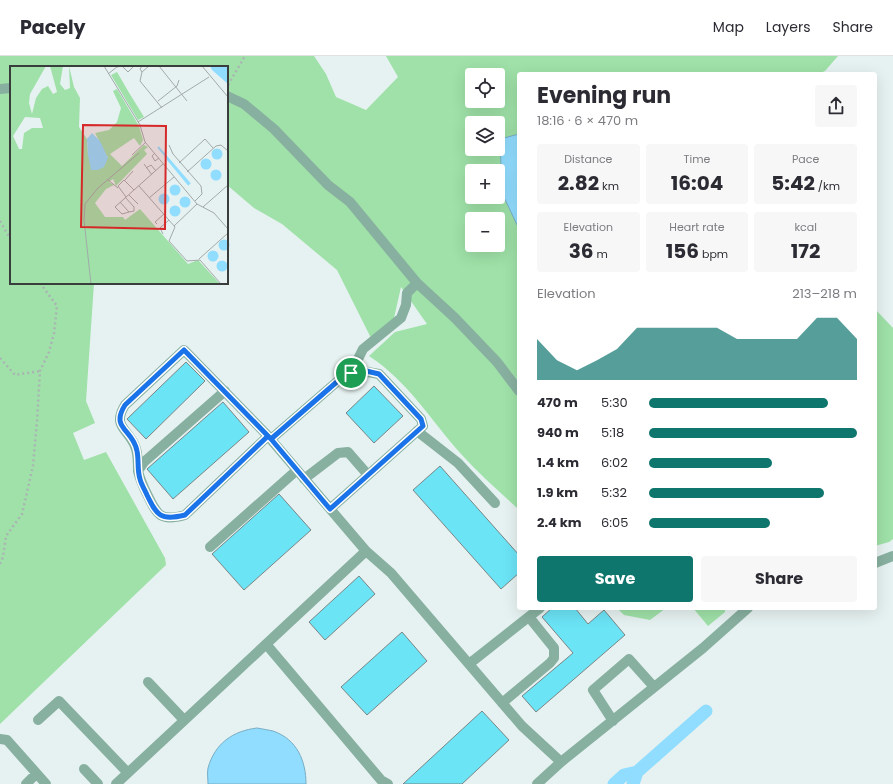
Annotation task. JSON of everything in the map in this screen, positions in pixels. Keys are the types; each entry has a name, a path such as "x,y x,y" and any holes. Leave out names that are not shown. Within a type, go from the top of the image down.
{"street":[{"path":"0,90 10,88"},
{"path":"228,96 244,104 274,129 328,185 350,202 417,283 455,318 497,362 517,388"},
{"path":"351,373 363,349 401,318 406,305 407,293 417,283"},
{"path":"330,509 423,426 421,419 379,374 362,370 351,373 339,380 270,437 185,515 173,518 164,517 155,511 140,479 137,450 132,438 121,425 119,420 120,414 125,405 184,350 270,437 297,470 330,509 366,551 391,573 522,726 561,762"},
{"path":"138,470 144,462 224,391"},
{"path":"417,431 458,463 495,504"},
{"path":"304,478 338,453 348,452 368,475"},
{"path":"210,547 297,470"},
{"path":"116,784 366,551"},
{"path":"877,562 893,556"},
{"path":"469,664 537,610"},
{"path":"538,784 561,762 703,648 746,610"},
{"path":"502,703 554,658 554,648 529,616"},
{"path":"266,644 381,780 388,784"},
{"path":"613,720 593,690 629,659 654,687"},
{"path":"148,682 184,720"},
{"path":"38,720 59,701 128,773"},
{"path":"0,739 7,740 46,784"},
{"path":"84,769 98,784"},
{"path":"26,784 36,774"}],"path":[{"path":"228,85 245,56"},
{"path":"0,221 10,238"},
{"path":"0,564 3,557 6,536 22,514 33,466 40,371 49,352 54,333 57,306 41,284"},
{"path":"0,358 15,375 26,375 40,371"}],"green space":[{"path":"0,56 314,56 326,74 336,97 366,110 398,77 386,56 838,56 823,72 517,72 517,135 505,138 505,116 465,116 465,156 501,156 501,164 465,164 465,204 505,204 505,199 517,225 517,508 469,462 408,390 383,366 369,356 395,332 427,324 401,287 394,318 371,338 337,270 282,224 254,208 228,186 228,66 10,66 10,284 94,284 86,401 95,423 73,433 84,460 106,452 165,558 166,565 0,724"},
{"path":"877,311 893,328 893,539 889,542 877,545"},
{"path":"619,610 663,610 650,620 624,615"},
{"path":"695,610 725,610 725,612 708,626"}],"water":[{"path":"517,135 517,225 505,199 505,164 501,164 501,156 505,156 505,138"},
{"path":"257,728 273,731 288,739 294,745 302,759 306,775 306,784 208,784 208,768 211,759 220,745 233,735"}],"building":[{"path":"186,362 205,381 146,439 127,419"},
{"path":"374,386 403,416 374,443 346,413"},
{"path":"223,402 249,432 173,499 147,469"},
{"path":"440,466 517,553 517,575 501,589 413,490"},
{"path":"279,494 311,530 244,590 212,554"},
{"path":"359,576 375,594 325,640 309,622"},
{"path":"550,610 577,610 588,624 604,610 625,635 536,712 522,696 573,653 542,617"},
{"path":"402,632 427,661 367,715 341,687"},
{"path":"482,711 509,740 462,784 403,784"}],"waterway":[{"path":"633,784 637,772 706,711"},
{"path":"614,784 624,775 637,772"}],"route":[{"path":"184,350 271,439 339,380 351,373 362,370 379,374 421,419 423,426 330,509 268,436 185,515 173,518 164,517 155,511 140,479 137,450 132,438 121,425 119,420 120,414 125,405 184,350"}]}
